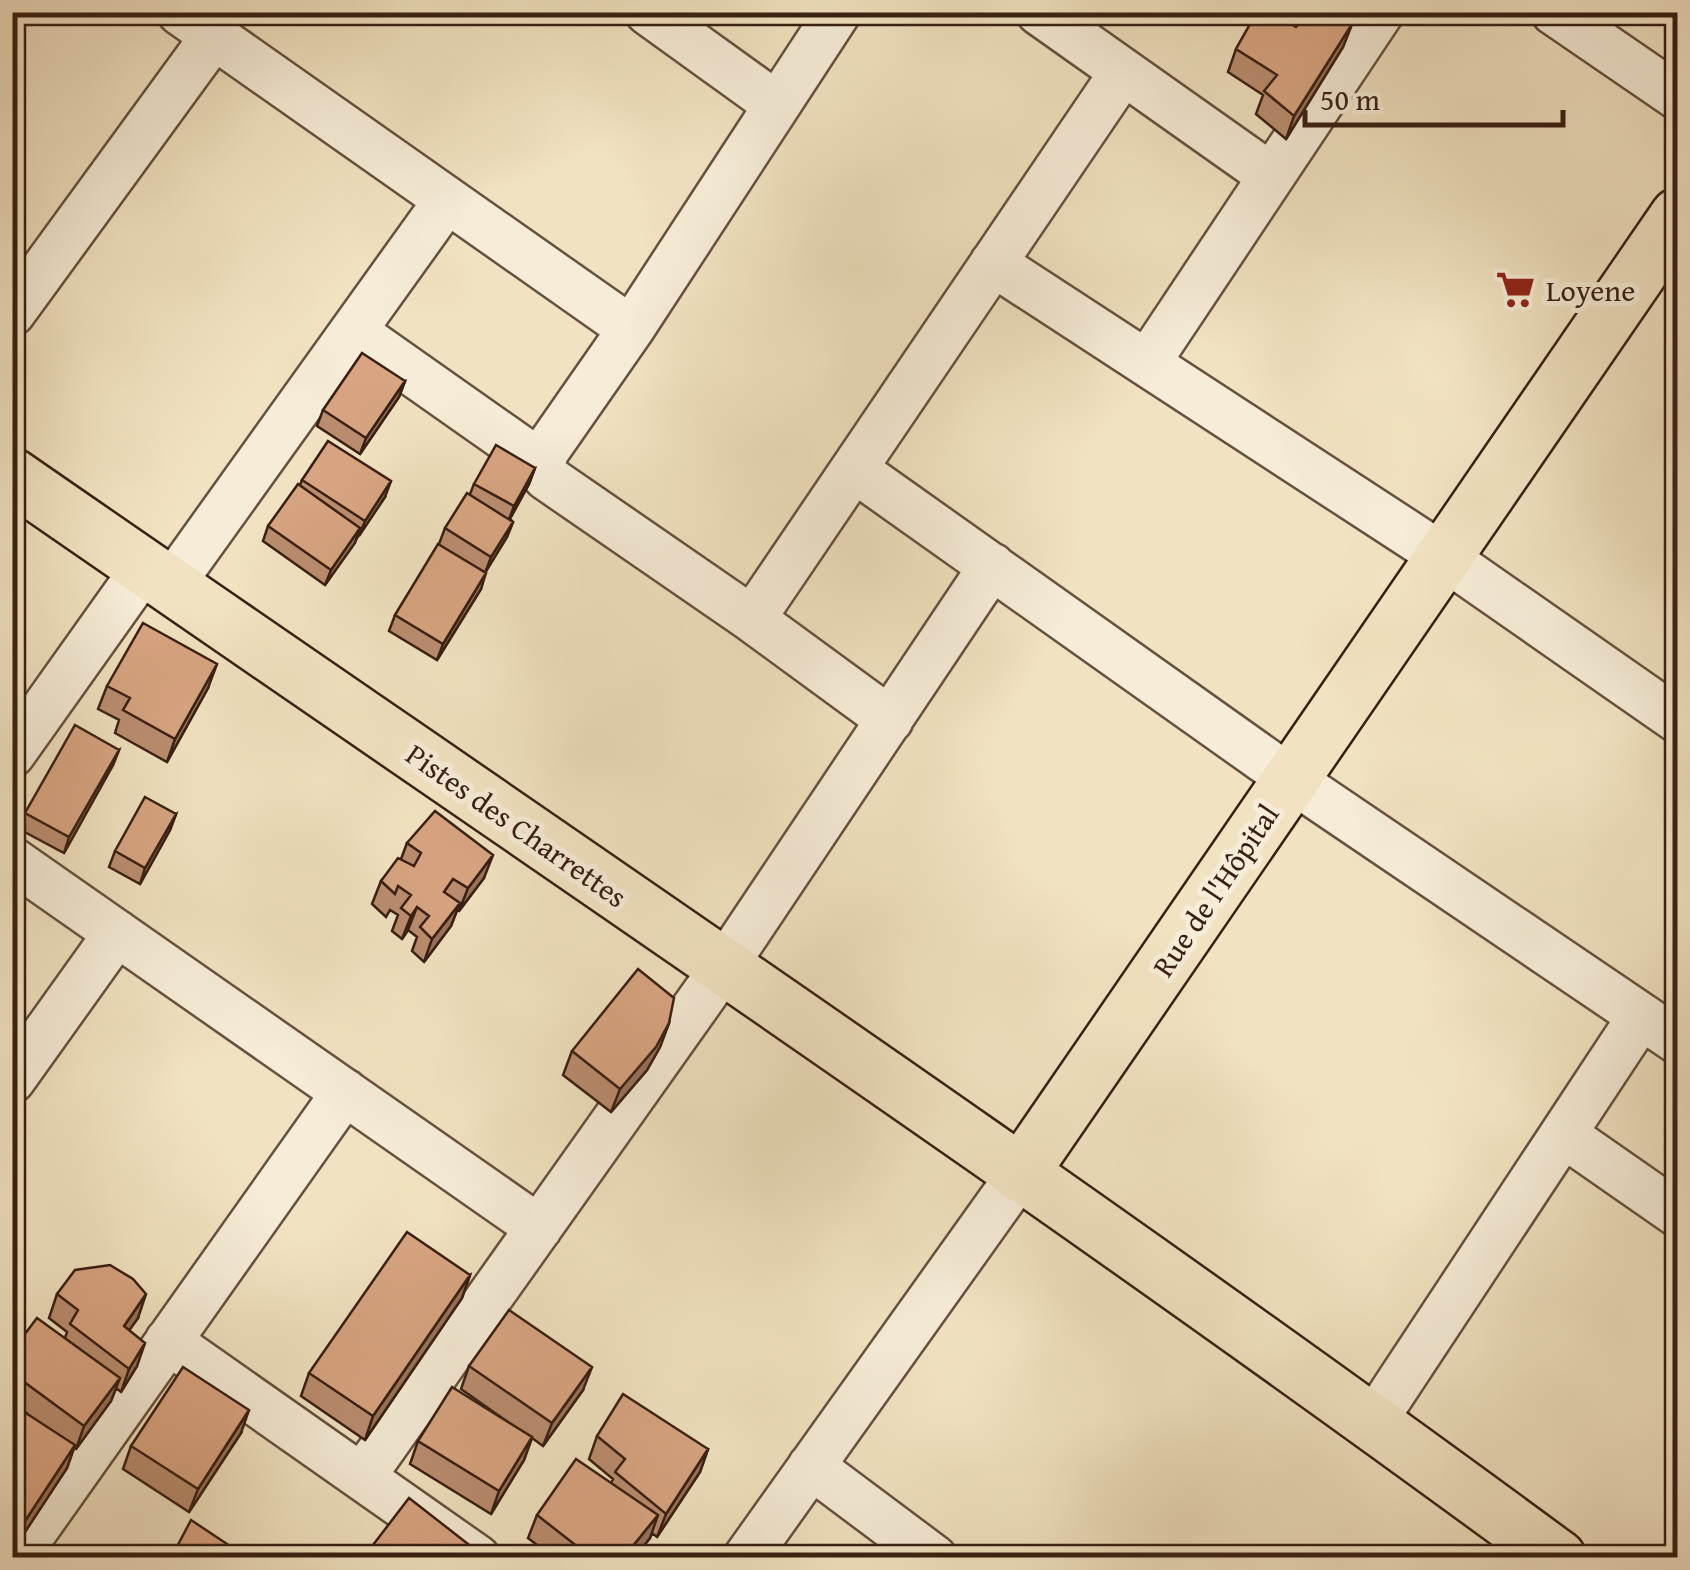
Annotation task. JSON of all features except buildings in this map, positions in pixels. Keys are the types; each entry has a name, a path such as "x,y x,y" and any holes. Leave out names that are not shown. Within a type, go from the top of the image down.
{"main road":[{"name":"Rue de l'Hôpital","path":"1020,1174 1678,216"},
{"name":"Pistes des Charrettes","path":"12,476 1020,1174 1373,1422 1558,1558"}],"street":[{"path":"648,12 777,105"},
{"path":"838,12 631,329 546,451 542,464 546,477 890,720"},
{"path":"1039,12 1271,176"},
{"path":"1147,363 1381,12"},
{"path":"1554,12 1678,97"},
{"path":"12,312 197,24 631,329"},
{"path":"752,619 1123,72"},
{"path":"12,754 353,331 447,200"},
{"path":"994,263 1444,557 1678,720"},
{"path":"353,331 542,464"},
{"path":"854,469 1292,779 1660,1028 1563,1134 1373,1422"},
{"path":"362,1477 723,968 992,566"},
{"path":"12,860 539,1228"},
{"path":"12,1080 117,933"},
{"path":"15,1558 345,1092"},
{"path":"1563,1134 1678,1214"},
{"name":"Rue de l'Hôpital","path":"746,1558 1020,1174"},
{"path":"168,1342 478,1558"},
{"path":"811,1466 934,1558"}],"place":[{"name":"Loyene","path":"1516,290"}]}
